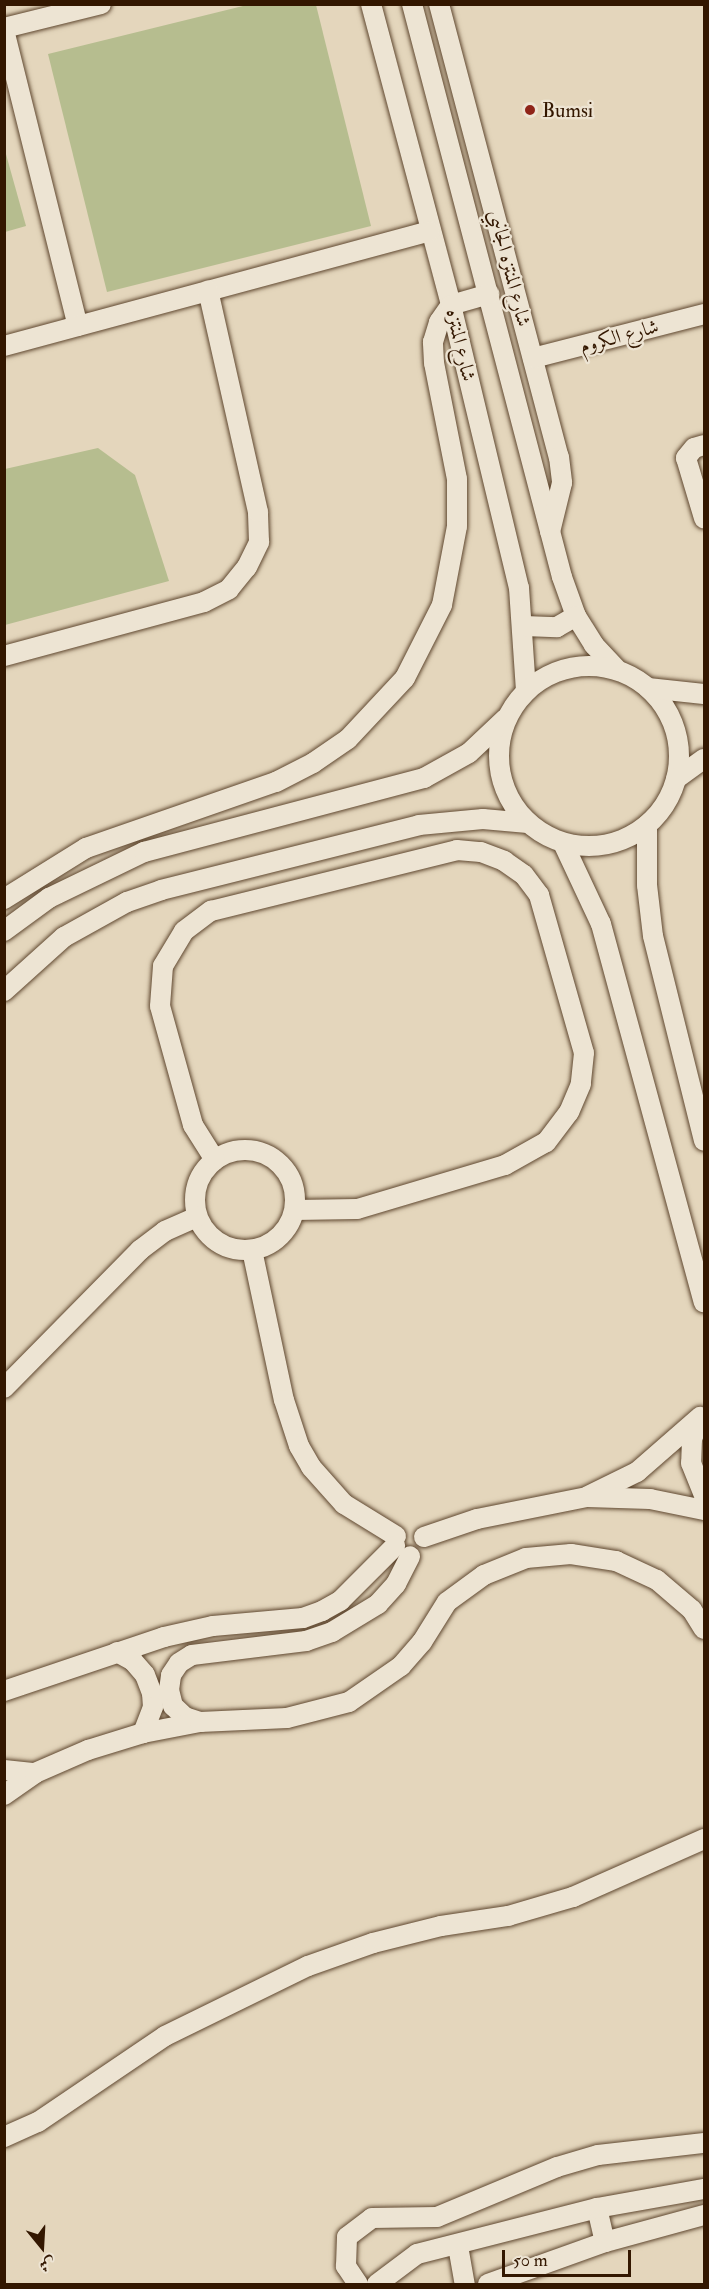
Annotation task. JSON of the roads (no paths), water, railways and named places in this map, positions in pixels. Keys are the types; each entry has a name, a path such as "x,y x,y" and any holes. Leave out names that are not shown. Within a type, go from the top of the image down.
{"street":[{"path":"78,326 4,29 101,4"},
{"name":"شارع المنتزه","path":"371,4 451,305 519,588 524,626 526,691"},
{"name":"شارع المنتزه","path":"412,4 550,532 576,616 594,645 617,670"},
{"name":"شارع المنتزه الجانبي","path":"439,4 533,358 562,483 550,532"},
{"path":"4,346 430,231"},
{"path":"4,657 204,602 229,589 247,567 259,542 258,512 208,291"},
{"path":"4,899 86,848 276,782 313,763 348,739 379,710 426,643 442,605 457,526 457,479 434,352 439,322 451,305 489,294"},
{"name":"شارع الكروم","path":"533,358 705,314"},
{"path":"705,444 694,447 686,458 705,518"},
{"path":"524,626 557,627 576,616"},
{"path":"4,931 49,898 96,873 144,852 424,778 469,753 507,717 526,691 564,670 585,666 617,670 648,688 662,703 678,739 676,779 665,804 647,825 607,844 563,843 528,823 513,806 502,785 500,739 507,717"},
{"path":"648,688 705,694"},
{"path":"676,779 705,759"},
{"path":"187,813 194,837"},
{"path":"4,991 64,937 127,902 161,890 419,825 483,819 528,823"},
{"path":"647,825 647,885 653,936 705,1141"},
{"path":"563,843 601,924 705,1302"},
{"path":"215,1160 193,1125 160,1006 163,966 184,931 211,911 457,850 481,852 504,861 524,875 539,895 584,1053 581,1084 569,1112 546,1142 505,1165 357,1209 295,1210"},
{"path":"243,1150 271,1157 291,1180 295,1210 280,1237 252,1250 224,1247 213,1239 197,1217 197,1185 215,1160 243,1150"},
{"path":"4,1388 140,1250 165,1231 197,1217"},
{"path":"252,1250 284,1400 299,1446 311,1467 344,1504 400,1546"},
{"path":"587,1497 637,1472 702,1414"},
{"path":"702,1414 692,1439 691,1463 705,1495"},
{"path":"5,1691 117,1652 213,1626 303,1618 322,1611 358,1586 400,1546 410,1527 424,1537 488,1516 587,1497 650,1499 705,1510"},
{"path":"143,1733 160,1691 179,1663 192,1655 306,1641 355,1621 396,1584 400,1546"},
{"path":"4,1795 35,1773 88,1750 143,1733 200,1722 287,1718 349,1702 401,1666 422,1642 447,1602 484,1575 526,1558 571,1554 616,1561 657,1580 692,1610 705,1629"},
{"path":"117,1652 133,1661 185,1717 200,1722"},
{"path":"4,1770 35,1773"},
{"path":"4,2137 38,2122 165,2036 308,1966 373,1943 441,1926 508,1916 573,1897 703,1842"},
{"path":"358,2284 346,2266 347,2237 372,2218 437,2217 556,2167 598,2155 705,2143"},
{"path":"377,2284 399,2264 417,2254 458,2246 597,2208 705,2189"},
{"path":"597,2208 605,2242"},
{"path":"488,2284 605,2242 705,2215"},
{"path":"458,2246 465,2284"}],"place":[{"name":"Bumsi","path":"530,110"}]}
